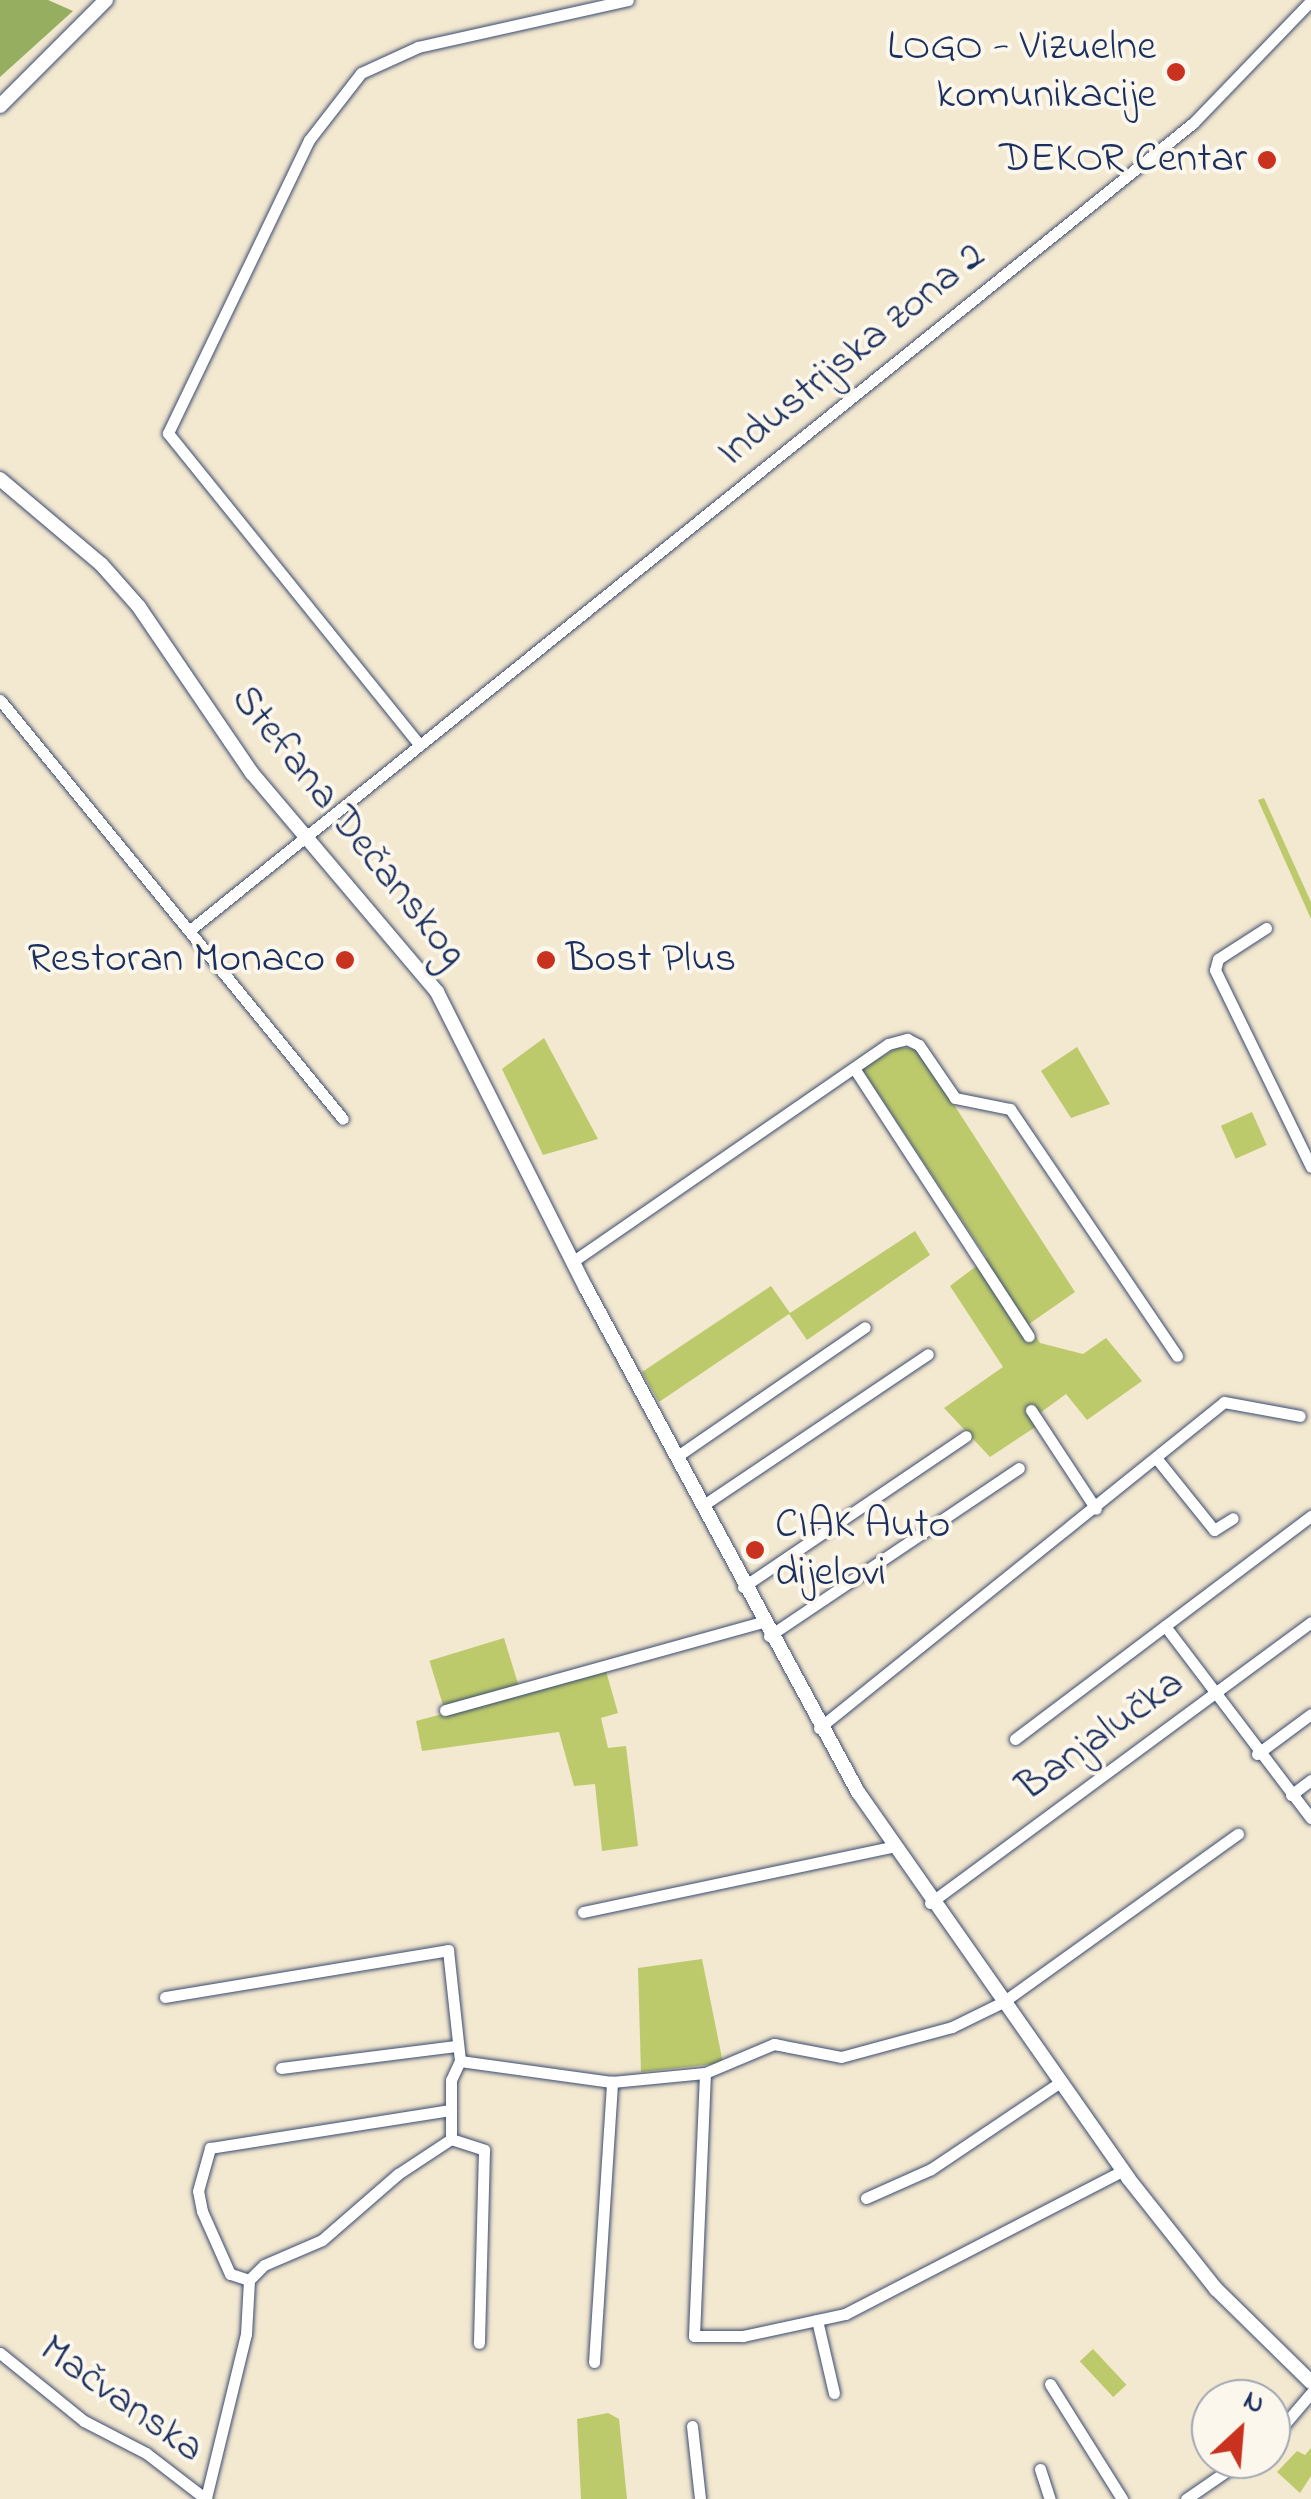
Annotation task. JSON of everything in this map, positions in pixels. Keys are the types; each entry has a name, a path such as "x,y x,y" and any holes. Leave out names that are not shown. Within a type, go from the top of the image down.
{"main road":[{"path":"0,103 26,82 106,0"},
{"name":"Stefana Dečanskog","path":"2,479 102,564 139,607 227,740 436,992 743,1587 820,1728 892,1846 1122,2171 1216,2289 1311,2382"}],"street":[{"path":"418,743 168,434 324,114 360,73 418,48 628,0"},
{"name":"Industrijska zona 2","path":"190,930 302,833 1193,123 1311,1"},
{"path":"0,700 342,1119"},
{"path":"1266,928 1218,959 1215,970 1311,1167"},
{"path":"572,1262 888,1044 907,1039 919,1044 955,1098 1010,1109 1176,1356"},
{"path":"854,1068 1029,1336"},
{"path":"676,1456 865,1326"},
{"path":"702,1506 928,1354"},
{"path":"820,1728 1224,1402 1300,1416"},
{"path":"1031,1410 1096,1509"},
{"path":"743,1587 966,1436"},
{"path":"1157,1459 1214,1530 1233,1518"},
{"path":"445,1710 766,1629 1019,1468"},
{"path":"1015,1738 1311,1516"},
{"name":"Banjalučka","path":"930,1903 1311,1622"},
{"path":"1165,1626 1257,1754 1311,1818"},
{"path":"1257,1754 1311,1714"},
{"path":"1290,1795 1311,1780"},
{"path":"460,2061 612,2082 705,2073 774,2044 841,2057 952,2027 1003,2002 1238,1834"},
{"path":"582,1912 892,1846"},
{"path":"166,1997 448,1950 454,2046 460,2061 451,2080 451,2140"},
{"path":"281,2068 454,2046"},
{"path":"705,2073 690,2334 743,2336 846,2314 1122,2171"},
{"path":"594,2362 612,2082"},
{"path":"866,2198 931,2168 1060,2083"},
{"path":"250,2280 230,2274 202,2212 198,2192 210,2148 451,2110"},
{"path":"206,2499 246,2334 250,2280 264,2265 322,2240 398,2174 451,2140 484,2150 478,2343"},
{"path":"817,2320 834,2393"},
{"name":"Mačvanska","path":"0,2353 84,2421 146,2453 206,2499"},
{"path":"1050,2384 1122,2499"},
{"path":"1291,2416 1311,2393"},
{"path":"692,2426 700,2499"},
{"path":"1040,2469 1050,2499"},
{"path":"1186,2499 1215,2479"}],"green space":[{"path":"0,0 48,0 73,11 0,77"},
{"path":"1264,798 1311,902 1311,919 1258,800"},
{"path":"544,1038 598,1139 543,1155 502,1069"},
{"path":"898,1047 918,1049 1075,1292 1029,1324 1040,1343 1083,1354 1106,1338 1142,1381 1087,1420 1066,1394 1040,1413 1034,1405 1027,1409 1037,1426 990,1457 944,1408 1003,1367 950,1286 987,1258 862,1069"},
{"path":"1077,1047 1110,1104 1071,1118 1041,1071"},
{"path":"1252,1112 1267,1145 1236,1159 1221,1126"},
{"path":"915,1231 930,1255 807,1340 789,1314 659,1402 642,1372 771,1286 790,1313"},
{"path":"504,1638 519,1687 444,1710 429,1661"},
{"path":"606,1671 618,1713 601,1718 608,1748 626,1746 638,1846 602,1851 595,1784 574,1786 559,1732 422,1751 416,1721"},
{"path":"702,1959 723,2063 641,2072 638,1968"},
{"path":"1093,2349 1126,2385 1113,2397 1080,2361"},
{"path":"608,2413 619,2419 627,2499 581,2499 577,2419"},
{"path":"1311,2448 1311,2476 1300,2493 1285,2479 1291,2479 1291,2457 1297,2451 1305,2455"}],"place":[{"name":"LOGO - Vizuelne komunikacije","path":"1176,72"},
{"name":"DEKOR Centar","path":"1267,160"},
{"name":"Restoran Monaco","path":"345,960"},
{"name":"Bost Plus","path":"546,960"},
{"name":"CIAK Auto dijelovi","path":"755,1550"}]}
